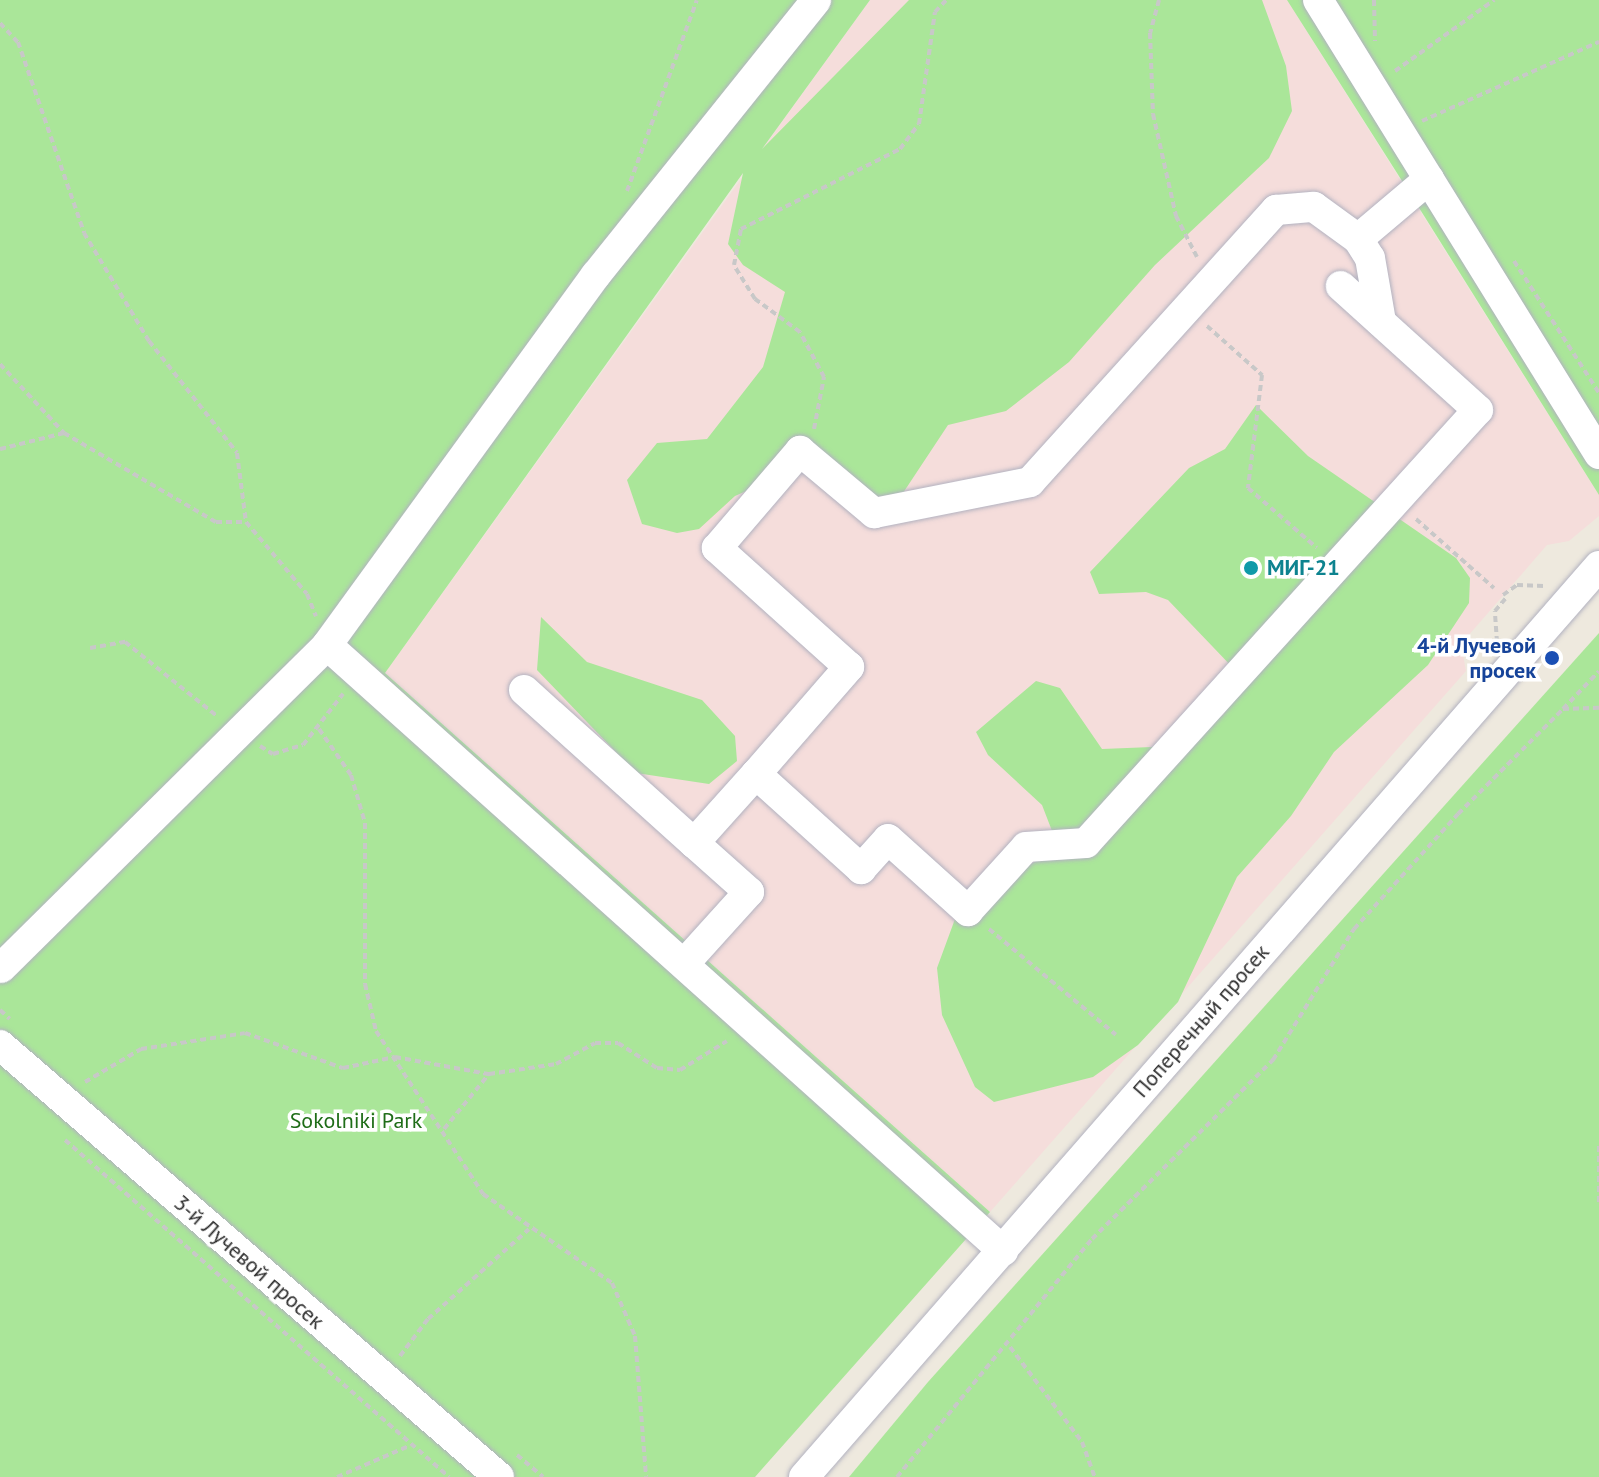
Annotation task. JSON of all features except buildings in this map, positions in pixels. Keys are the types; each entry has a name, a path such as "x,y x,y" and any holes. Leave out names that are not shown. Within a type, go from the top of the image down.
{"street":[{"path":"0,970 242,735 327,645 596,275 816,0"},
{"path":"1318,0 1599,454"},
{"path":"1358,239 1429,179"},
{"path":"694,843 849,667 717,548 800,451 874,513 1030,482 1276,210 1314,207 1358,239 1370,258 1381,322"},
{"path":"756,774 861,869 888,839 968,911 1026,847 1086,843 1478,410 1341,286"},
{"name":"Поперечный просек","path":"804,1477 1599,566"},
{"path":"327,645 1003,1251"},
{"path":"524,690 749,892 684,964"},
{"name":"3-й Лучевой просек","path":"0,1045 499,1477"}],"path":[{"path":"622,203 697,0"},
{"path":"800,451 813,435 824,377 800,332 755,299 734,265 741,229 900,149 919,124 931,27 946,0"},
{"path":"1159,0 1150,33 1153,114 1176,216 1210,284"},
{"path":"1374,0 1375,45"},
{"path":"1393,73 1494,0"},
{"path":"0,23 18,42 84,233 149,341 237,453 246,522 307,594 327,645"},
{"path":"1423,120 1599,42"},
{"path":"1188,309 1262,375 1248,488 1337,565"},
{"path":"0,364 64,433 216,522 246,522"},
{"path":"0,449 64,433"},
{"path":"1397,501 1494,588"},
{"path":"1497,642 1495,611 1505,597 1517,585 1544,586"},
{"path":"90,648 125,642 242,735 273,754 303,745 319,729 358,673"},
{"path":"897,1477 1010,1347 1092,1239 1273,1060 1354,929 1599,671"},
{"path":"1563,709 1599,708"},
{"path":"319,729 351,775 365,823 365,984 376,1031 444,1129 483,1194 529,1229 612,1283 635,1336 646,1477"},
{"path":"968,911 1116,1035"},
{"path":"83,1083 141,1049 245,1033 343,1068 395,1057 489,1074 556,1064 595,1043 618,1043 657,1068 680,1070 716,1054 745,1019"},
{"path":"444,1129 489,1074"},
{"path":"59,1134 449,1477"},
{"path":"1599,1146 1599,1205"},
{"path":"400,1356 428,1319 529,1229"},
{"path":"1010,1347 1082,1442 1095,1477"},
{"path":"337,1477 411,1445 436,1424"}],"shaded area":[{"path":"870,0 1287,0 1599,495 1599,516 1569,541 1547,545 1461,644 1466,671 990,1212 385,673"}],"green space":[{"name":"Sokolniki Park","path":"0,0 870,0 762,149 909,0 1262,0 1286,66 1292,111 1269,158 1155,265 1069,362 1006,411 948,425 903,493 871,498 826,456 735,496 699,529 677,533 642,524 627,480 657,443 707,439 763,367 785,292 743,265 728,244 743,173 385,673 990,1212 755,1477 0,1477"},
{"path":"1287,0 1599,0 1599,495 1411,195"},
{"path":"1256,405 1308,456 1456,558 1470,578 1469,603 1428,665 1334,752 1291,816 1237,877 1178,1002 1138,1045 1093,1077 994,1102 975,1087 942,1015 937,968 955,919 995,883 1059,849 1042,805 988,755 976,732 1036,681 1060,688 1102,749 1152,747 1223,715 1236,695 1235,670 1168,600 1146,592 1099,594 1090,572 1189,468 1225,449"},
{"path":"541,617 587,662 702,700 735,736 737,761 709,784 636,773 537,670"},
{"path":"1599,633 1599,1477 849,1477 928,1382"}],"place":[{"name":"МИГ-21","path":"1251,568"},
{"name":"4-й Лучевой просек","path":"1552,658"}]}
